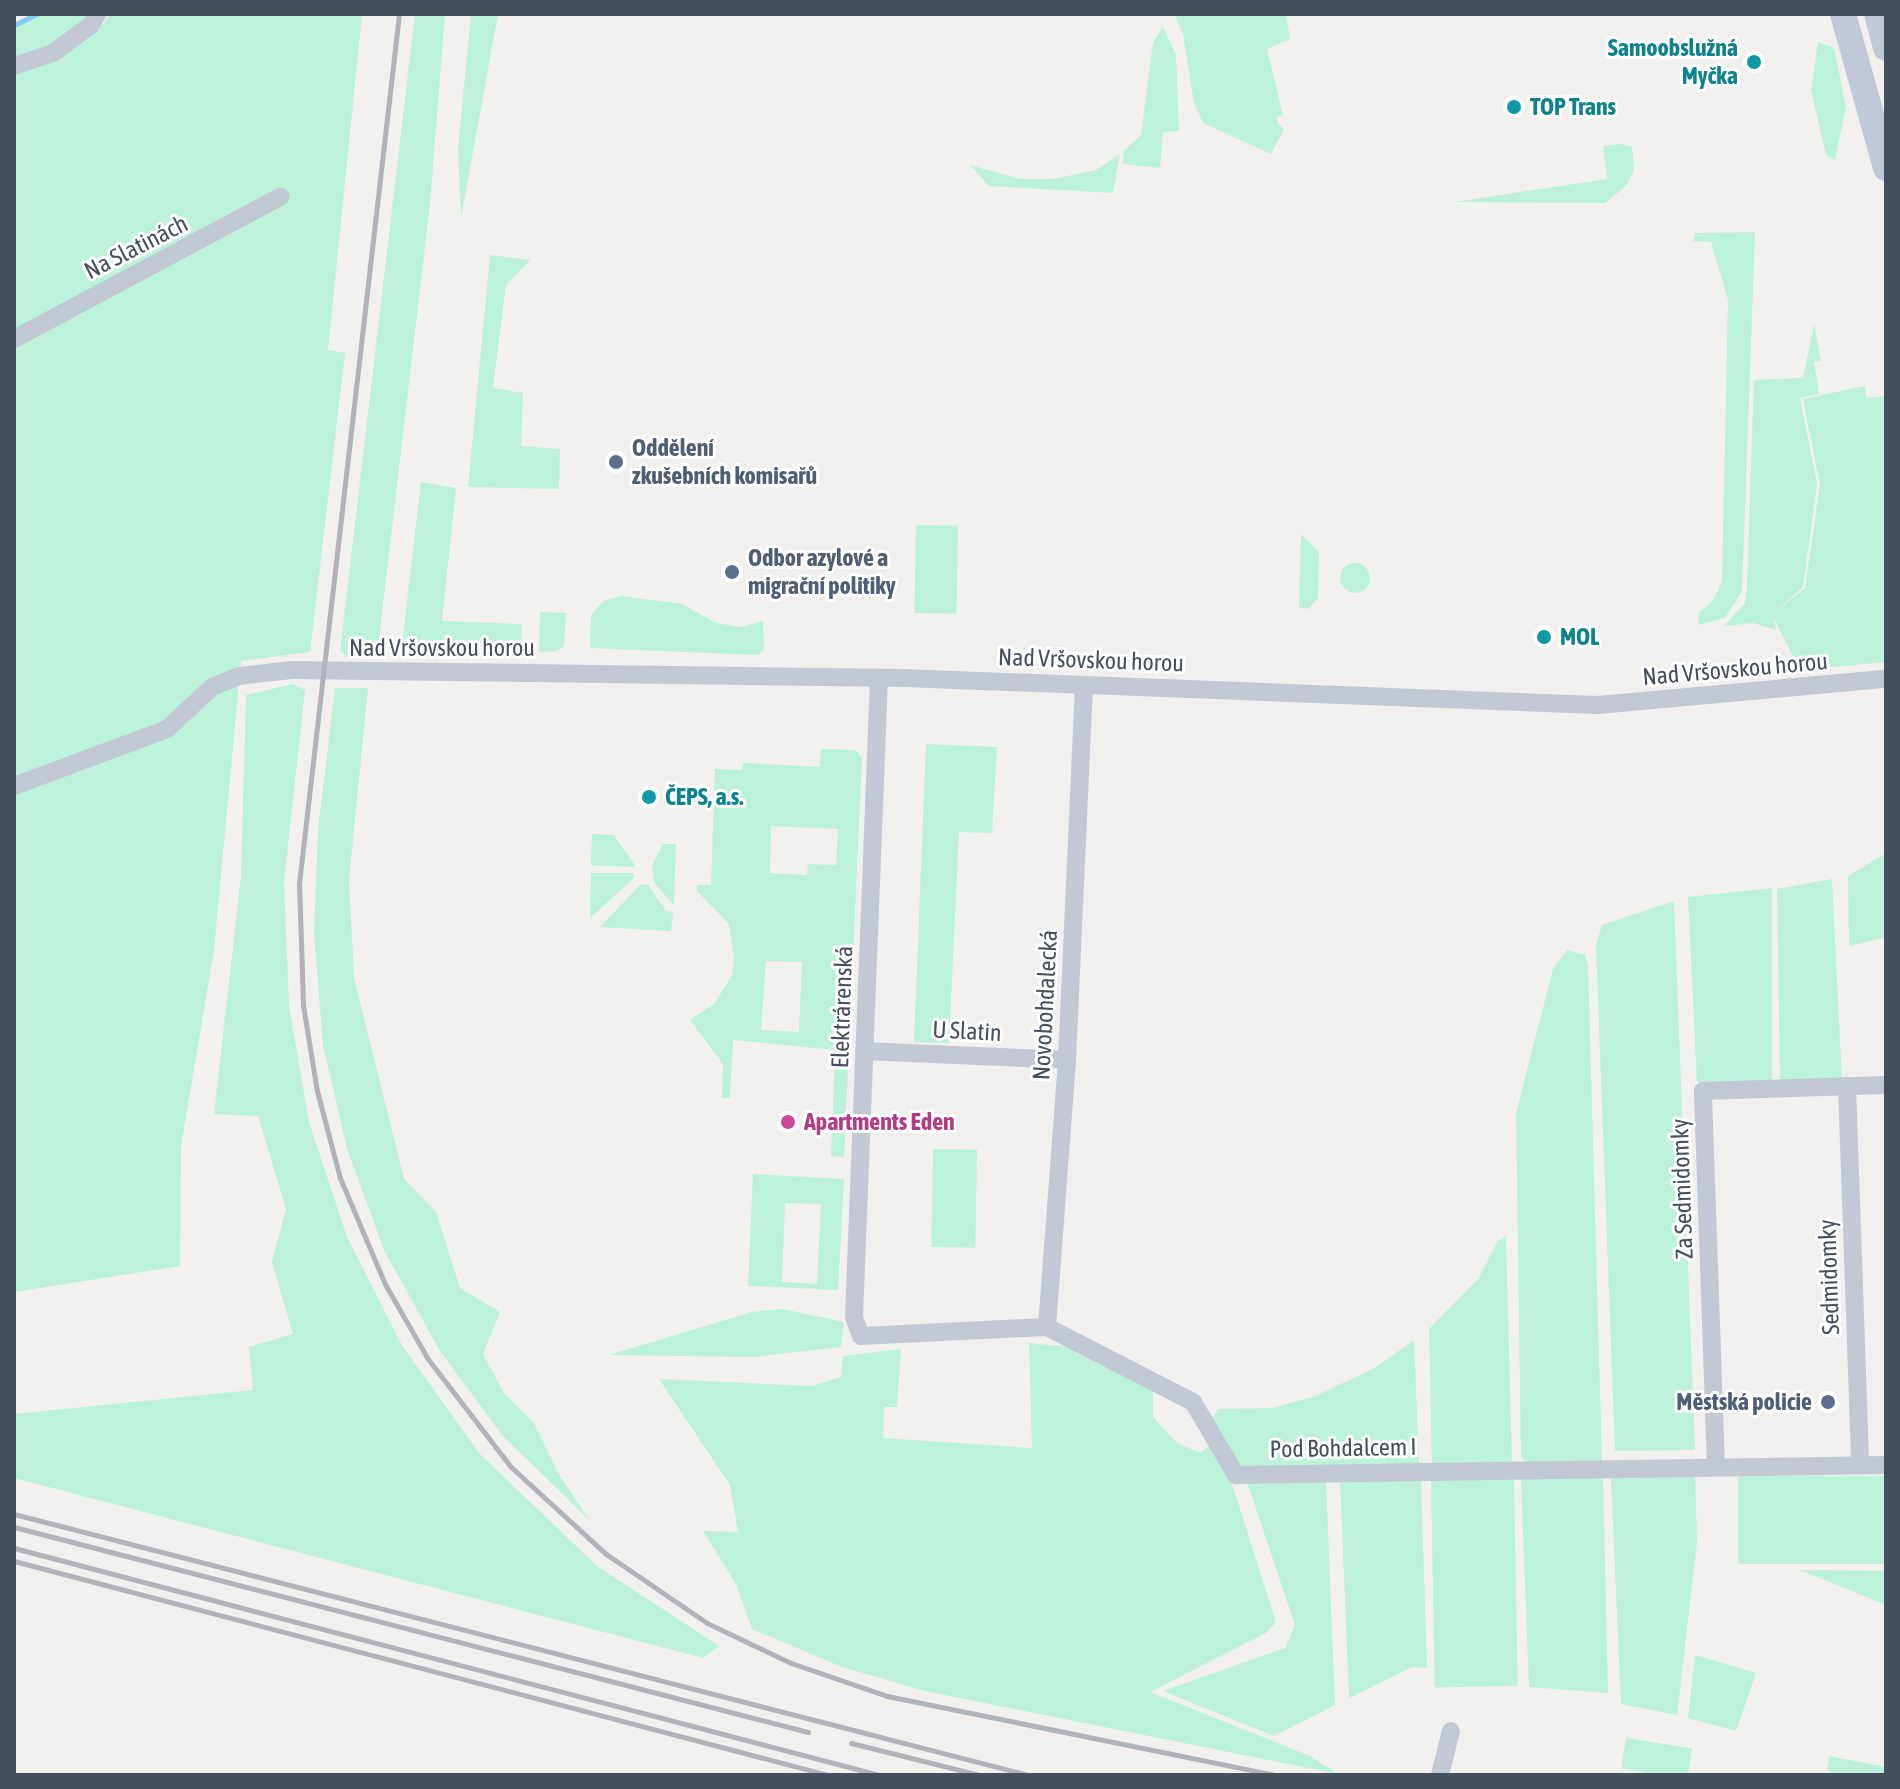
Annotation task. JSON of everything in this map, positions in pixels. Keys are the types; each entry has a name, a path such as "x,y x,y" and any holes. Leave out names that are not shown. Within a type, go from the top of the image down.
{"main road":[{"path":"1843,14 1886,168"},
{"path":"1877,14 1886,48"}],"street":[{"path":"14,66 53,53 91,25 97,14"},
{"name":"Na Slatinách","path":"14,339 280,197"},
{"name":"Nad Vršovskou horou","path":"14,786 155,735 212,687 239,676 292,670 879,678 1598,705 1886,679"},
{"name":"Elektrárenská","path":"861,1336 854,1317 879,678"},
{"name":"Novobohdalecká","path":"1047,1327 1067,1060 1084,685"},
{"name":"U Slatin","path":"864,1051 1067,1060"},
{"name":"Za Sedmidomky","path":"1716,1467 1703,1091 1886,1085"},
{"name":"Sedmidomky","path":"1847,1086 1860,1465"},
{"name":"Pod Bohdalcem I","path":"861,1336 1047,1327 1193,1402 1236,1475 1886,1465"},
{"path":"1440,1775 1451,1731"}],"green space":[{"path":"32,14 90,14 102,26 110,14 362,14 328,350 345,353 310,652 241,661 214,950 181,1146 180,1266 14,1292 14,24"},
{"path":"415,14 445,14 430,204 379,639 368,653 347,656 340,651"},
{"path":"471,14 498,14 461,218 458,149"},
{"path":"1174,14 1286,14 1290,39 1267,49 1283,116 1277,117 1278,124 1284,129 1271,154 1203,123 1194,103 1183,34"},
{"path":"1163,27 1176,55 1179,131 1163,132 1160,168 1122,164 1124,151 1141,135 1153,42"},
{"path":"1818,42 1834,48 1846,107 1835,160 1826,155 1811,90"},
{"path":"1622,144 1632,147 1634,170 1626,186 1605,203 1454,202 1607,179 1603,146"},
{"path":"1120,154 1113,193 989,186 970,165 1020,179 1053,179 1096,170"},
{"path":"1755,232 1742,591 1725,618 1698,625 1699,612 1713,601 1722,581 1728,300 1711,242 1693,241 1695,233"},
{"path":"490,255 530,260 506,285 493,388 523,393 521,446 560,449 559,489 468,487"},
{"path":"1814,324 1821,360 1814,362 1819,394 1800,398 1817,484 1803,587 1771,615 1805,588 1820,485 1803,399 1865,386 1866,398 1886,396 1886,662 1800,670 1773,617 1776,630 1753,623 1724,626 1745,603 1747,587 1754,380 1803,378"},
{"path":"421,482 456,488 442,621 522,624 521,650 409,649 402,644"},
{"path":"916,525 958,526 956,614 914,613"},
{"path":"1301,534 1319,552 1318,598 1308,609 1299,607"},
{"path":"1355,563 1365,568 1370,578 1365,588 1355,593 1345,588 1340,578 1345,568"},
{"path":"622,596 682,604 716,623 741,627 763,621 764,649 758,655 590,648 591,615 603,601"},
{"path":"540,612 566,613 564,646 557,651 539,652"},
{"path":"293,684 305,690 284,882 289,1006 309,1122 347,1237 403,1347 480,1454 597,1566 719,1646 703,1658 14,1478 14,1414 253,1390 249,1347 293,1334 272,1262 286,1209 258,1116 214,1114 241,876 246,695"},
{"path":"335,688 368,688 349,879 354,978 404,1179 436,1212 460,1288 500,1312 483,1354 504,1393 534,1423 558,1473 590,1521 502,1435 440,1351 384,1250 347,1149 323,1045 314,933 318,830"},
{"path":"926,744 997,747 992,833 959,832 949,1043 914,1042"},
{"path":"821,749 856,750 862,758 844,1157 831,1156 835,1050 733,1040 730,1098 722,1098 723,1064 690,1020 715,1003 732,975 734,959 729,924 697,891 697,885 711,885 715,769 742,770 743,763 820,767","holes":["771,826 838,829 836,865 808,864 807,875 770,873","766,961 802,962 799,1032 761,1030"]},
{"path":"592,834 614,835 636,867 591,865"},
{"path":"663,844 676,844 674,906 654,882 652,865"},
{"path":"1886,853 1886,937 1849,946 1848,876"},
{"path":"591,873 633,873 634,878 590,918"},
{"path":"1832,879 1842,1082 1780,1081 1777,889"},
{"path":"640,885 648,885 666,911 673,912 671,931 600,927"},
{"path":"1772,888 1772,1082 1697,1082 1688,897"},
{"path":"1674,901 1695,1450 1615,1451 1596,945 1602,925"},
{"path":"1567,950 1585,955 1588,966 1602,1463 1527,1464 1521,1456 1516,1113 1553,969"},
{"path":"933,1149 977,1150 975,1248 931,1247"},
{"path":"753,1174 844,1179 838,1290 748,1286","holes":["785,1203 821,1204 817,1284 782,1282"]},
{"path":"1506,1236 1512,1463 1432,1465 1429,1329 1478,1279 1498,1241"},
{"path":"783,1309 844,1322 841,1347 754,1357 609,1355 752,1312"},
{"path":"1414,1340 1419,1464 1246,1468 1236,1464 1211,1421 1218,1409 1272,1408 1313,1397 1375,1368"},
{"path":"1029,1343 1072,1347 1153,1390 1153,1417 1177,1443 1200,1453 1212,1444 1233,1487 1276,1622 1266,1633 1150,1692 1310,1756 1338,1774 925,1691 842,1667 752,1629 736,1584 703,1531 738,1532 730,1485 659,1379 812,1386 841,1377 843,1356 901,1349 897,1407 884,1407 883,1438 1032,1448"},
{"path":"1695,1472 1697,1542 1677,1715 1621,1704 1611,1480 1615,1473"},
{"path":"1525,1475 1603,1477 1608,1693 1529,1687 1521,1481"},
{"path":"1514,1476 1518,1686 1435,1687 1431,1477"},
{"path":"1738,1476 1886,1476 1886,1564 1738,1564"},
{"path":"1421,1479 1427,1668 1412,1667 1349,1698 1340,1480"},
{"path":"1326,1480 1335,1705 1273,1736 1163,1691 1285,1648 1295,1625 1247,1482"},
{"path":"1800,1570 1886,1571 1886,1605"},
{"path":"1695,1655 1756,1673 1736,1731 1688,1718"},
{"path":"1626,1738 1692,1748 1688,1775 1661,1775 1621,1769"},
{"path":"1829,1756 1886,1767 1886,1775 1836,1775 1827,1769"}],"waterway":[{"path":"14,25 37,14"}],"railway":[{"path":"399,14 299,883 303,1005 317,1091 340,1178 385,1284 428,1359 511,1467 606,1554 707,1623 791,1663 887,1696 1275,1775"},
{"path":"14,1514 1028,1775"},
{"path":"14,1527 808,1732"},
{"path":"14,1548 879,1775"},
{"path":"14,1561 828,1775"},
{"path":"851,1743 979,1775"}],"place":[{"name":"Samoobslužná Myčka","path":"1754,62"},
{"name":"TOP Trans","path":"1514,107"},
{"name":"Oddělení zkušebních komisařů","path":"616,462"},
{"name":"Odbor azylové a migrační politiky","path":"732,572"},
{"name":"MOL","path":"1544,637"},
{"name":"ČEPS, a.s.","path":"649,797"},
{"name":"Apartments Eden","path":"788,1122"},
{"name":"Městská policie","path":"1828,1402"}]}
